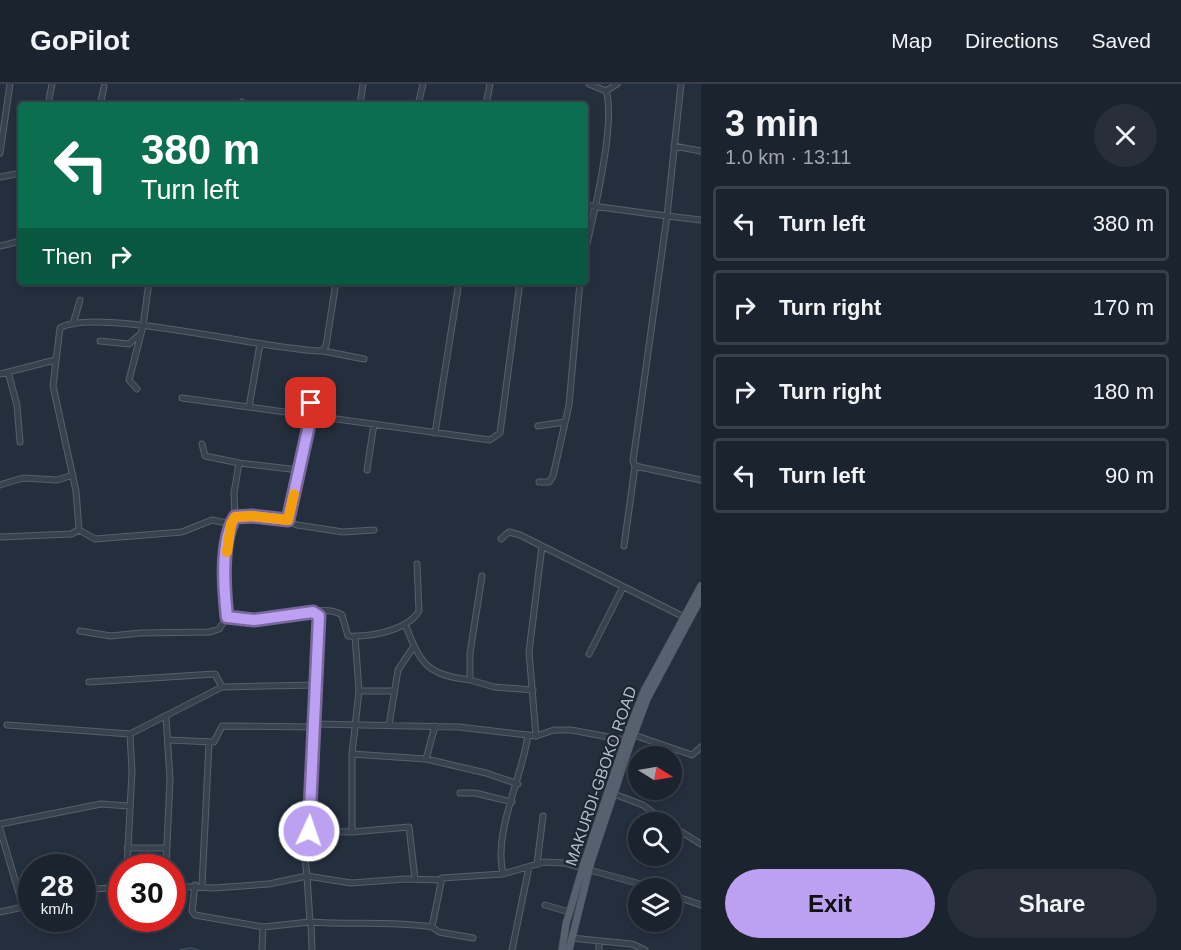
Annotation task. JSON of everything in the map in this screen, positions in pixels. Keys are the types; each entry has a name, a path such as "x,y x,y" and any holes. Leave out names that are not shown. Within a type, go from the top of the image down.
{"main road":[{"name":"MAKURDI-GBOKO ROAD","path":"562,950 570,912 586,868 625,740 644,691 701,586"},
{"path":"569,950 586,868 647,699 701,598"}],"street":[{"path":"0,153 10,84"},
{"path":"49,102 52,84"},
{"path":"360,102 363,84"},
{"path":"419,102 423,84"},
{"path":"487,102 490,84"},
{"path":"590,84 606,91"},
{"path":"606,91 617,84"},
{"path":"624,546 667,216 681,84"},
{"path":"101,102 104,87"},
{"path":"588,239 596,206 609,105 606,91"},
{"path":"674,146 701,151"},
{"path":"0,177 18,174"},
{"path":"588,205 701,220"},
{"path":"0,246 18,242"},
{"path":"137,389 129,380 143,326 149,285"},
{"path":"323,351 335,285"},
{"path":"435,433 459,285"},
{"path":"182,398 490,441 500,434 520,285"},
{"path":"539,482 549,482 553,476 565,422 580,285"},
{"path":"73,324 80,300"},
{"path":"231,524 212,520 182,531 95,539 89,538 79,530 75,484 53,386 60,328 90,322 143,326 323,351 364,359"},
{"path":"100,341 129,344 139,335"},
{"path":"249,407 260,344"},
{"path":"0,374 55,360"},
{"path":"8,372 17,405 20,442"},
{"path":"288,520 311,416 314,383"},
{"path":"538,426 565,422"},
{"path":"367,470 374,424"},
{"path":"202,444 205,456 239,463 299,470"},
{"path":"80,631 111,636 140,633 210,632 219,629 227,617 224,570 231,524 235,517 234,494 239,463"},
{"path":"635,466 700,478"},
{"path":"0,485 23,478 66,479 73,475"},
{"path":"66,479 75,484"},
{"path":"235,517 252,516 288,520 297,525 343,532 374,530"},
{"path":"0,537 71,534 79,530"},
{"path":"501,539 509,532 542,546 684,617"},
{"path":"536,736 530,636 542,546"},
{"path":"227,617 254,620 313,612 341,613 347,635 376,634 405,624 416,616 420,608 417,564"},
{"path":"471,680 470,653 482,576"},
{"path":"589,654 623,587"},
{"path":"312,950 305,858 309,831 320,614"},
{"path":"405,624 417,656 435,672 494,687 533,690"},
{"path":"352,832 352,754 359,691 355,636"},
{"path":"389,725 399,666 409,656 414,646"},
{"path":"409,656 417,656"},
{"path":"89,682 215,674 222,687"},
{"path":"7,725 130,734 222,687 317,685"},
{"path":"359,691 394,691"},
{"path":"165,854 170,779 166,717"},
{"path":"168,740 210,742 216,740 222,726 356,724 435,726 536,736 561,729 625,740"},
{"path":"426,759 435,726"},
{"path":"128,854 132,771 130,734"},
{"path":"502,874 501,845 518,784 528,735"},
{"path":"634,735 692,755 701,747"},
{"path":"210,742 199,886 192,911 195,915 263,927 311,922 432,927 439,932 473,938"},
{"path":"352,754 426,759 486,773 518,784"},
{"path":"460,793 475,793 512,802"},
{"path":"614,794 643,805 652,812"},
{"path":"0,824 101,804 129,806"},
{"path":"537,864 543,816"},
{"path":"309,831 352,832 409,828 415,879"},
{"path":"0,829 18,890"},
{"path":"682,832 701,844"},
{"path":"128,848 165,848"},
{"path":"186,886 269,884 307,876 351,883 415,879 441,880 444,877 502,874 537,864 554,862 628,880"},
{"path":"512,950 528,882 529,867"},
{"path":"432,927 441,880"},
{"path":"682,898 701,905"},
{"path":"545,905 570,912"},
{"path":"0,912 18,908"},
{"path":"262,950 263,927"},
{"path":"570,938 632,944 645,950"},
{"path":"599,940 599,950"}],"waterway":[{"path":"180,950 190,948 199,950"}],"slow traffic":[{"path":"227,552 231,524 235,517 242,515 288,520 294,494"}],"route":[{"path":"309,831 320,640 319,616 313,612 279,619 251,620 227,617 224,570 231,524 235,517 242,515 288,520 311,416 311,403"}]}
